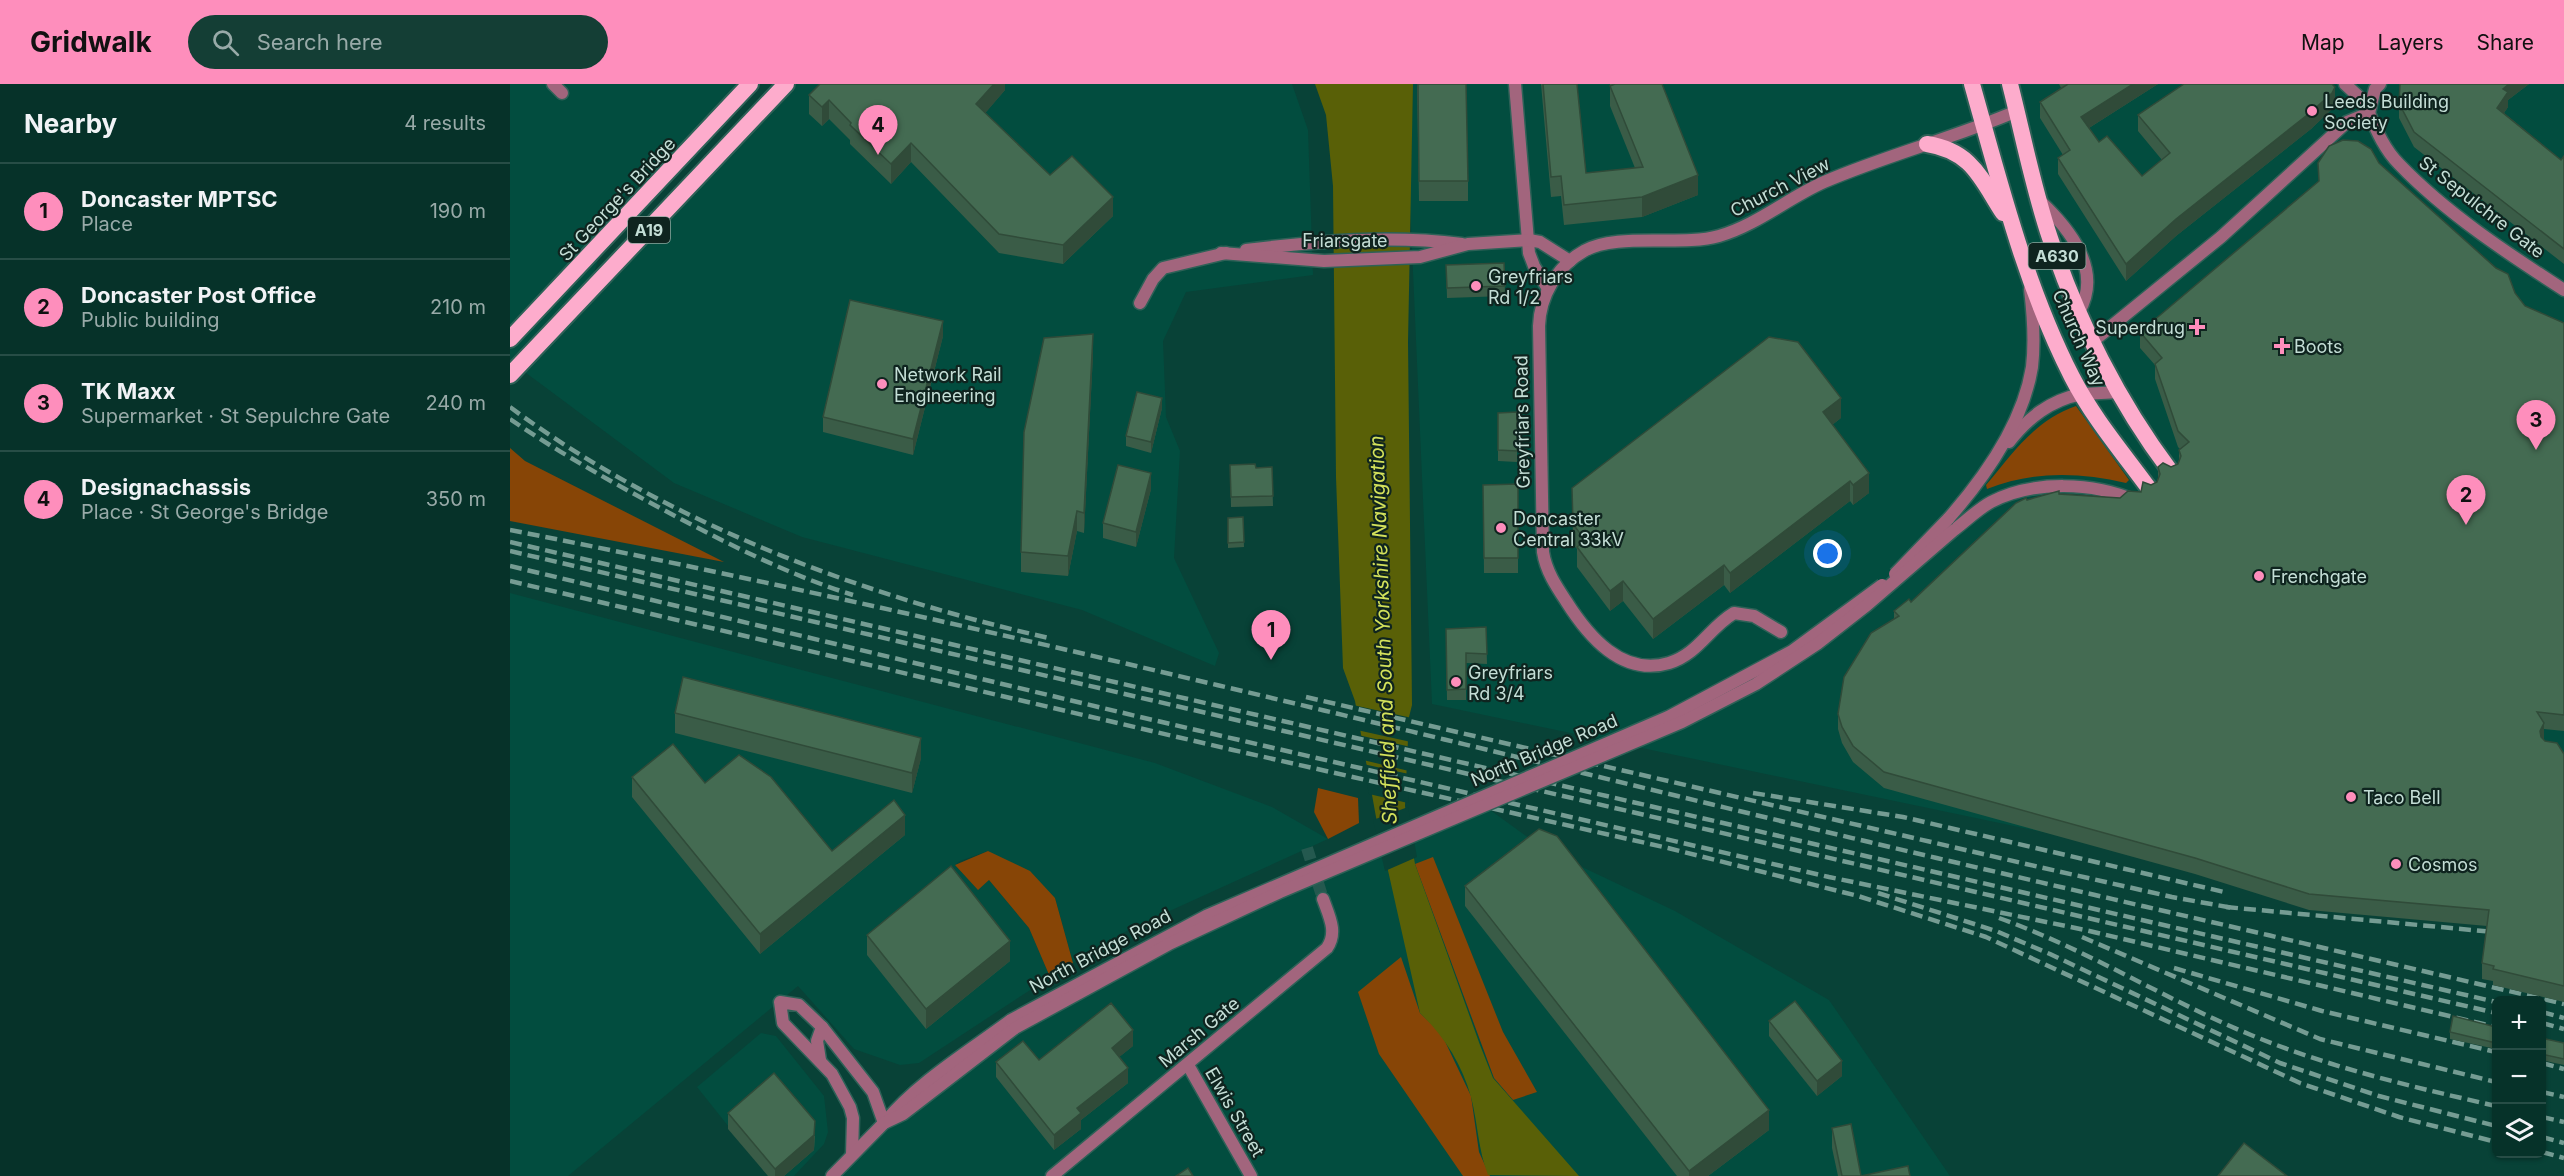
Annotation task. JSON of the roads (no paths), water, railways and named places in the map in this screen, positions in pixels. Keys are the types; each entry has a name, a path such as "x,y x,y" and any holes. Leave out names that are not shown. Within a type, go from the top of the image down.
{"highway":[{"name":"St George's Bridge","path":"510,339 750,84"},
{"name":"A19","path":"510,375 786,84"},
{"name":"Church Way","path":"1972,84 2013,230 2055,341 2098,421 2150,490"},
{"name":"Church Way","path":"2010,84 2050,238 2092,342 2120,392"},
{"path":"1927,144 1944,147 1961,155 1974,167 2013,230"},
{"name":"A630","path":"2120,392 2171,472"}],"street":[{"path":"553,84 562,93"},
{"path":"1515,84 1528,240 1534,266 1548,289"},
{"path":"2345,84 2369,110"},
{"path":"2092,342 2221,237 2347,122 2369,110 2375,88 2380,84"},
{"name":"St Sepulchre Gate","path":"2369,110 2379,137 2399,164 2452,211 2564,290"},
{"name":"Church View","path":"1559,273 1585,250 1598,245 1664,239 1701,240 1722,236 1822,183 2017,111"},
{"name":"Church Way","path":"2039,200 2056,216 2075,243 2088,268 2088,290 2079,312"},
{"name":"Friarsgate","path":"1140,303 1153,279 1163,268 1221,253 1323,240 1421,238 1468,244 1528,240"},
{"path":"1528,240 1540,242 1570,261"},
{"name":"Friarsgate","path":"1221,253 1324,261 1420,257 1468,244"},
{"name":"North Bridge Road","path":"832,1176 884,1123 903,1114 1013,1024 1170,943 1280,892 1682,722 1756,684 1817,644 1867,605 1951,524 1989,467 2015,418 2032,367 2032,312 2024,255"},
{"name":"Greyfriars Road","path":"1559,273 1548,289 1541,307 1539,326 1544,561 1550,577 1576,617 1605,648 1629,661 1652,665 1669,662 1693,651 1726,618 1743,612 1764,620 1781,632"},
{"path":"1989,467 2024,423 2045,407 2082,394 2120,392"},
{"name":"North Bridge Road","path":"1951,524 1990,502 2039,489 2064,487 2098,489 2136,501"},
{"name":"Marsh Gate","path":"1052,1176 1327,948 1334,939 1334,933 1323,898"},
{"path":"852,1155 853,1118 850,1107 832,1074 783,1023 780,1002 799,1005 822,1027 873,1092 884,1123"},
{"path":"821,1062 817,1041 822,1027"},
{"name":"Elwis Street","path":"1188,1065 1251,1176"}],"water":[{"name":"Sheffield and South Yorkshire Navigation","path":"1315,84 1413,84 1408,342 1412,705 1409,717 1405,806 1415,864 1493,1078 1579,1176 1488,1175 1482,1156 1471,1097 1463,1073 1437,1031 1420,1013 1376,817 1355,701 1343,668 1336,477 1333,186 1326,115"}],"tunnel":[{"path":"1307,848 1323,899"}],"railway":[{"path":"510,407 570,448 633,486 699,520 768,550 837,577 908,600 979,621 1049,638"},
{"path":"510,419 584,465 707,533 779,567 853,595"},
{"path":"510,530 808,592 1105,659 1914,853 2564,1004"},
{"path":"510,542 2492,1001"},
{"path":"510,551 2492,1012"},
{"path":"510,566 1136,716 1829,877 2085,930 2492,1026"},
{"path":"510,581 1233,750 1668,848 1858,896 1986,937 2300,1083 2399,1117 2492,1141"},
{"path":"1306,697 2026,864 2172,897 2233,908"},
{"path":"1753,793 1903,817 2224,892"},
{"path":"1878,893 1996,931 2050,954 2280,1063 2379,1096 2492,1125"},
{"path":"2226,907 2504,933"},
{"path":"1999,918 2063,944 2219,1021 2281,1047 2372,1076 2492,1105"},
{"path":"2082,937 2320,1039 2492,1081"},
{"path":"2174,968 2322,1011 2492,1051"},
{"path":"2546,1013 2564,1018"},
{"path":"2546,1024 2564,1029"},
{"path":"2546,1064 2564,1069"},
{"path":"2546,1093 2564,1097"},
{"path":"2546,1118 2564,1122"},
{"path":"2546,1138 2564,1143"},
{"path":"2546,1153 2564,1158"}],"place":[{"name":"Leeds Building Society","path":"2312,111"},
{"name":"Designachassis","path":"878,155"},
{"name":"Greyfriars Rd 1/2","path":"1476,286"},
{"name":"Superdrug","path":"2197,327"},
{"name":"Boots","path":"2282,346"},
{"name":"Network Rail Engineering","path":"882,384"},
{"name":"TK Maxx","path":"2536,450"},
{"name":"Doncaster Post Office","path":"2466,525"},
{"name":"Doncaster Central 33kV","path":"1501,528"},
{"name":"Frenchgate","path":"2259,576"},
{"name":"Doncaster MPTSC","path":"1271,660"},
{"name":"Greyfriars Rd 3/4","path":"1456,682"},
{"name":"Taco Bell","path":"2351,797"},
{"name":"Cosmos","path":"2396,864"}]}
